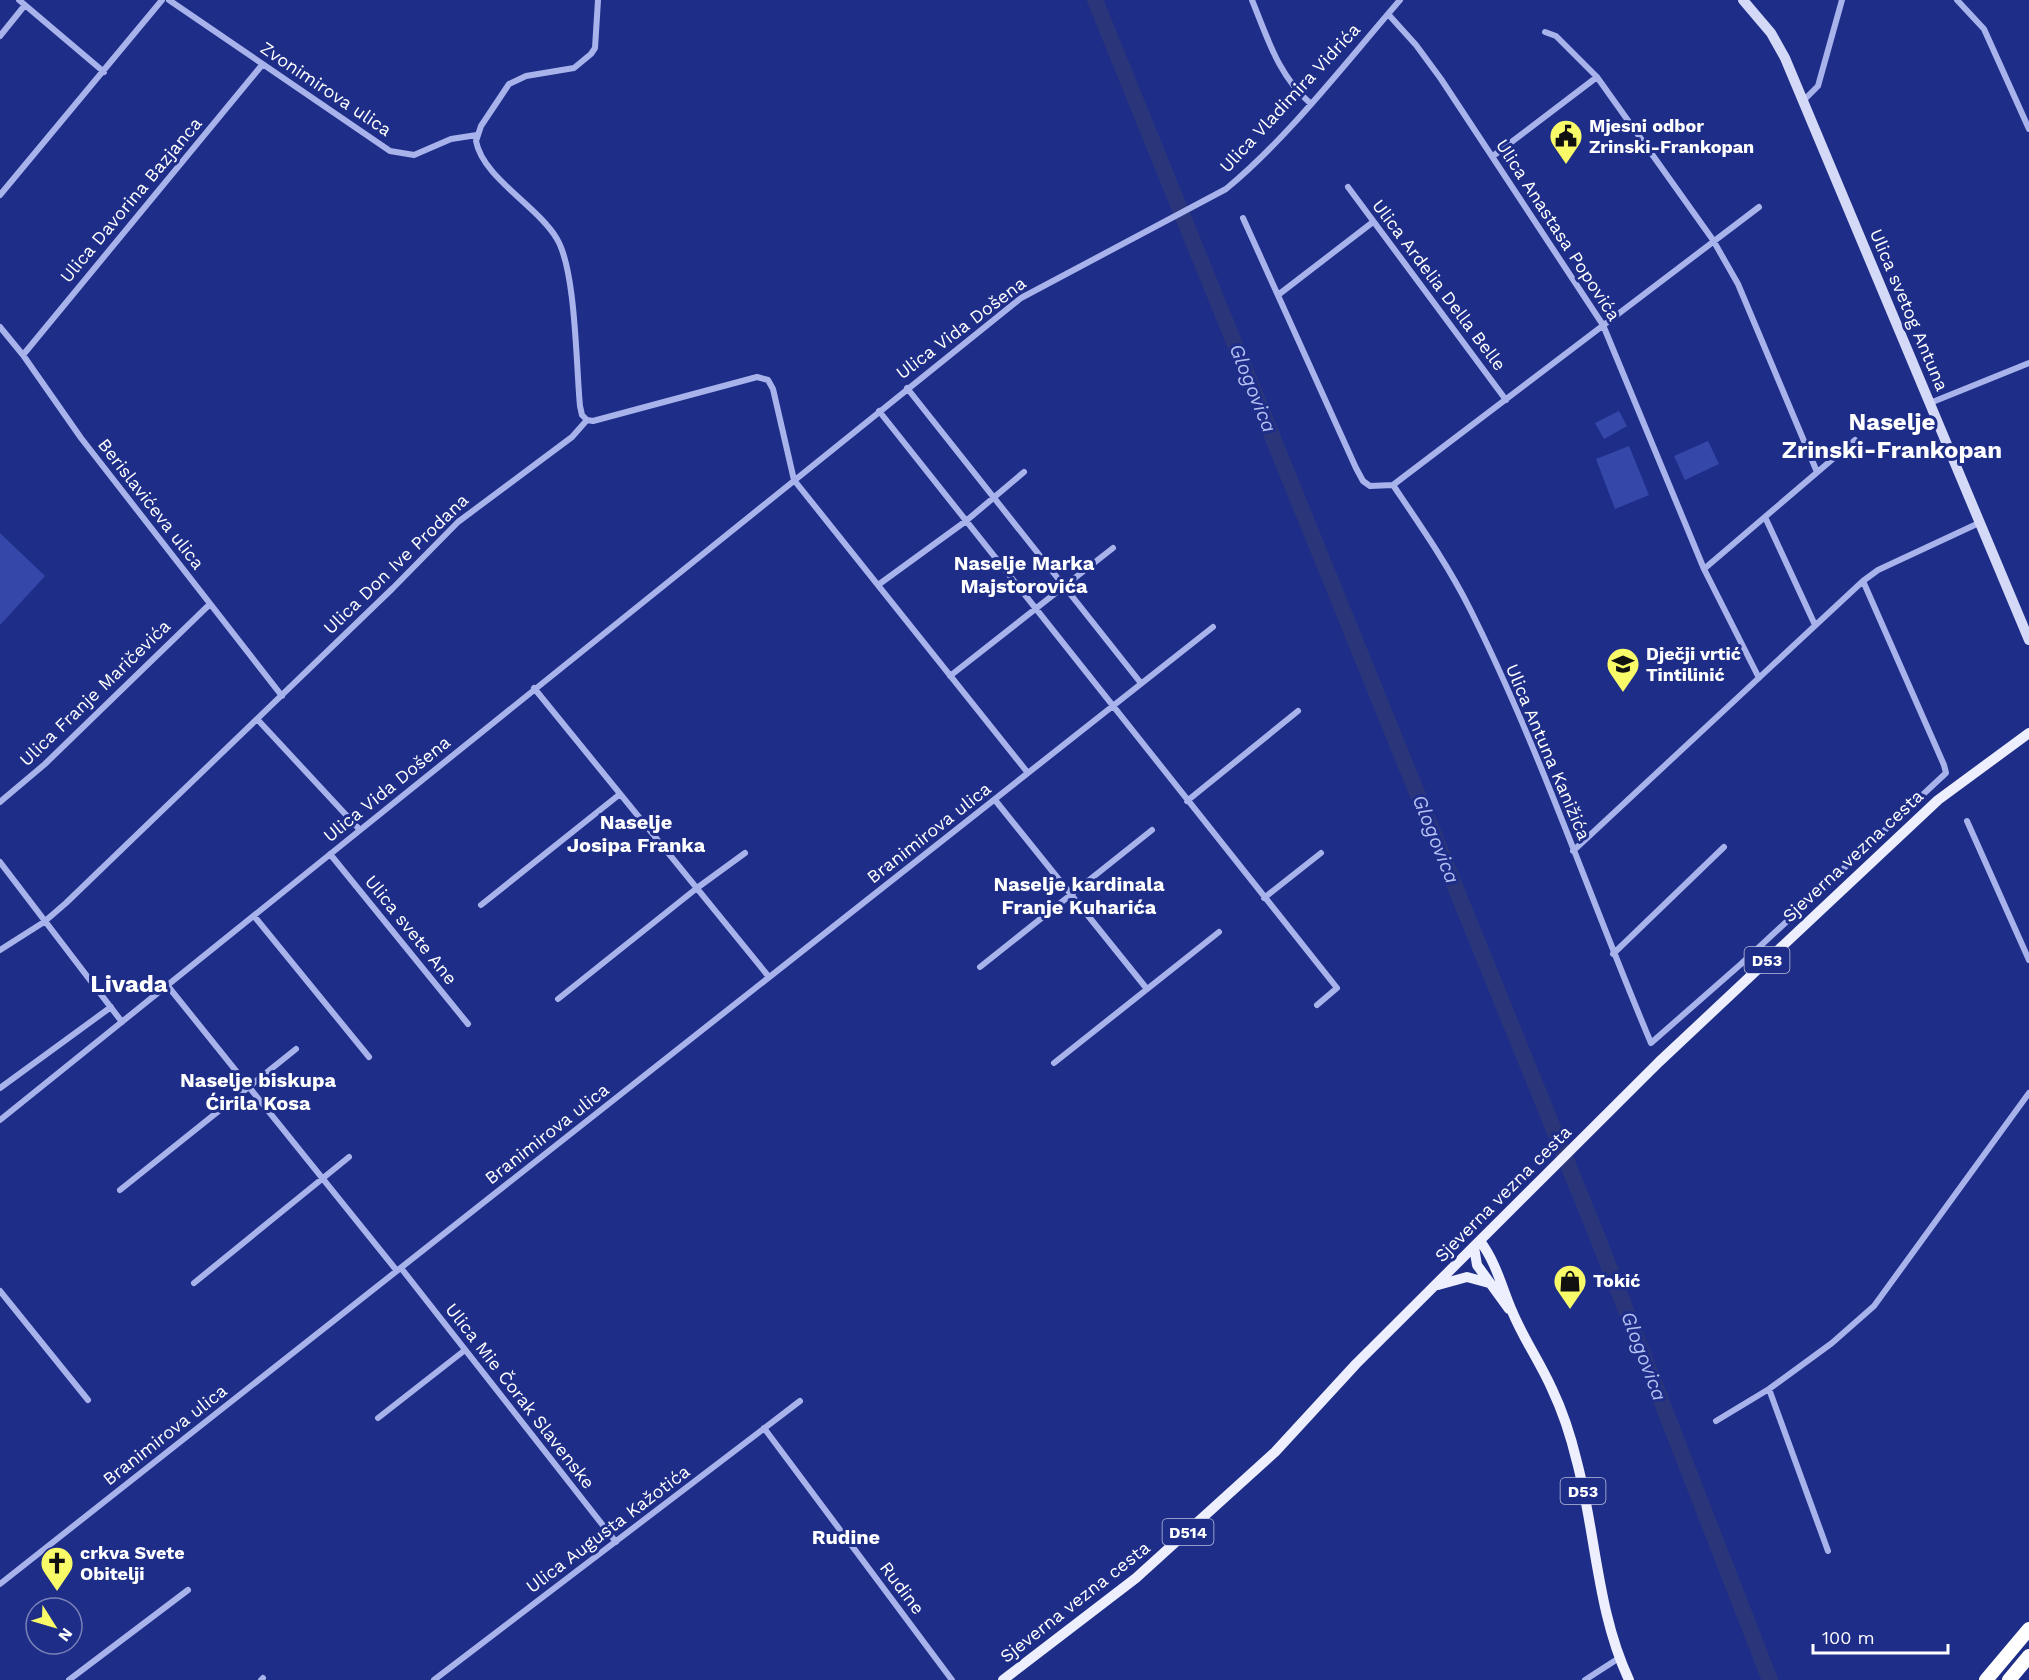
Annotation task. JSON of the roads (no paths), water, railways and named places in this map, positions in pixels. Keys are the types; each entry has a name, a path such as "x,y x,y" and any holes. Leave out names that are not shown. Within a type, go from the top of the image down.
{"highway":[{"path":"1986,1680 2029,1629"},
{"path":"2009,1680 2029,1656"}],"main road":[{"name":"Ulica svetog Antuna","path":"1743,0 1771,33 1785,58 2029,640"},
{"name":"Sjeverna vezna cesta","path":"1003,1680 1136,1578 1275,1452 1356,1364 1579,1141 1750,975 1938,800 2029,733"},
{"name":"D53","path":"1477,1244 1477,1265 1511,1311"},
{"name":"D53","path":"1477,1244 1499,1276 1511,1311 1552,1389 1565,1420 1578,1463 1608,1620 1619,1658 1629,1680"},
{"path":"1433,1288 1461,1277 1475,1278 1489,1283"}],"street":[{"path":"19,0 104,72"},
{"path":"0,195 162,0"},
{"name":"Zvonimirova ulica","path":"169,0 390,151 414,155 451,139 477,135"},
{"path":"598,0 596,48 591,54 574,68 526,76 509,84 477,135 477,146 491,169 551,230 566,257 580,406 587,420 593,421 757,376 763,378 773,389 794,480 1028,773"},
{"path":"1252,0 1282,73 1292,88 1310,103"},
{"name":"Ulica Vladimira Vidrića","path":"1226,189 1244,175 1400,0"},
{"path":"1803,101 1818,86 1842,0"},
{"path":"1957,0 1984,29 2029,129"},
{"path":"0,36 25,5"},
{"name":"Ulica Anastasa Popovića","path":"1388,14 1429,62 1603,325 1704,569 1758,678"},
{"path":"1545,32 1569,48 1597,77 1713,240 1738,284 1817,472"},
{"name":"Ulica Davorina Bazjanca","path":"23,355 262,64"},
{"path":"1493,156 1597,77"},
{"name":"Ulica Ardelia Della Belle","path":"1348,187 1506,400"},
{"name":"Ulica Vida Došena","path":"0,1120 1021,298 1200,205 1226,189"},
{"path":"1243,218 1356,468 1363,481 1370,486 1393,485 1759,207"},
{"path":"1278,296 1373,222"},
{"name":"Berislavićeva ulica","path":"0,327 23,355 81,438 282,696"},
{"path":"1930,403 2029,363"},
{"path":"907,388 1140,682"},
{"path":"879,411 1337,988 1317,1005"},
{"name":"Ulica Don Ive Prodana","path":"0,950 44,922 282,696 458,522 572,437 587,420"},
{"path":"1704,569 1855,440"},
{"path":"878,585 966,521 1024,472"},
{"name":"Ulica Antuna Kanižića","path":"1393,485 1440,554 1470,609 1508,691 1651,1043 1740,964"},
{"path":"1765,517 1815,625"},
{"path":"1573,851 1863,581 1878,570 1979,523"},
{"path":"950,676 1113,548"},
{"path":"1750,975 1740,964 1946,773 1863,581"},
{"name":"Ulica Franje Maričevića","path":"0,802 45,764 210,604"},
{"name":"Branimirova ulica","path":"0,1584 995,800 1140,682 1213,627"},
{"path":"534,688 769,977"},
{"path":"1187,801 1298,711"},
{"path":"257,719 360,830"},
{"path":"481,905 620,794"},
{"path":"995,800 1147,989"},
{"path":"1967,821 2029,960"},
{"path":"980,967 1152,830"},
{"path":"1613,954 1724,847"},
{"path":"1264,898 1321,852"},
{"path":"558,999 697,888 745,853"},
{"name":"Ulica svete Ane","path":"330,855 468,1024"},
{"path":"0,862 122,1022"},
{"path":"254,916 369,1057"},
{"path":"1054,1063 1219,932"},
{"path":"167,985 399,1270"},
{"path":"0,1089 111,1007"},
{"path":"120,1191 296,1049"},
{"path":"1716,1421 1769,1389 1832,1343 1874,1306 2029,1093"},
{"path":"194,1282 349,1157"},
{"name":"Ulica Mie Čorak Slavenske","path":"399,1270 616,1542"},
{"path":"0,1291 88,1400"},
{"path":"378,1418 465,1350"},
{"path":"1769,1389 1828,1551"},
{"name":"Ulica Augusta Kažotića","path":"434,1680 800,1401"},
{"name":"Rudine","path":"764,1428 952,1680"},
{"path":"69,1680 188,1590"},
{"path":"1585,1680 1619,1658"}],"waterway":[{"name":"Glogovica","path":"1095,0 1597,1236 1770,1680"}],"place":[{"name":"Mjesni odbor Zrinski-Frankopan","path":"1566,165"},
{"name":"Dječji vrtić Tintilinić","path":"1623,693"},
{"name":"Tokić","path":"1570,1310"},
{"name":"crkva Svete Obitelji","path":"57,1592"}],"district":[{"name":"Naselje Zrinski-Frankopan","path":"1892,436"},
{"name":"Naselje Marka Majstorovića","path":"1024,574"},
{"name":"Naselje Josipa Franka","path":"636,834"},
{"name":"Naselje kardinala Franje Kuharića","path":"1079,896"},
{"name":"Livada","path":"129,984"},
{"name":"Naselje biskupa Ćirila Kosa","path":"258,1092"},
{"name":"Rudine","path":"846,1537"}]}
